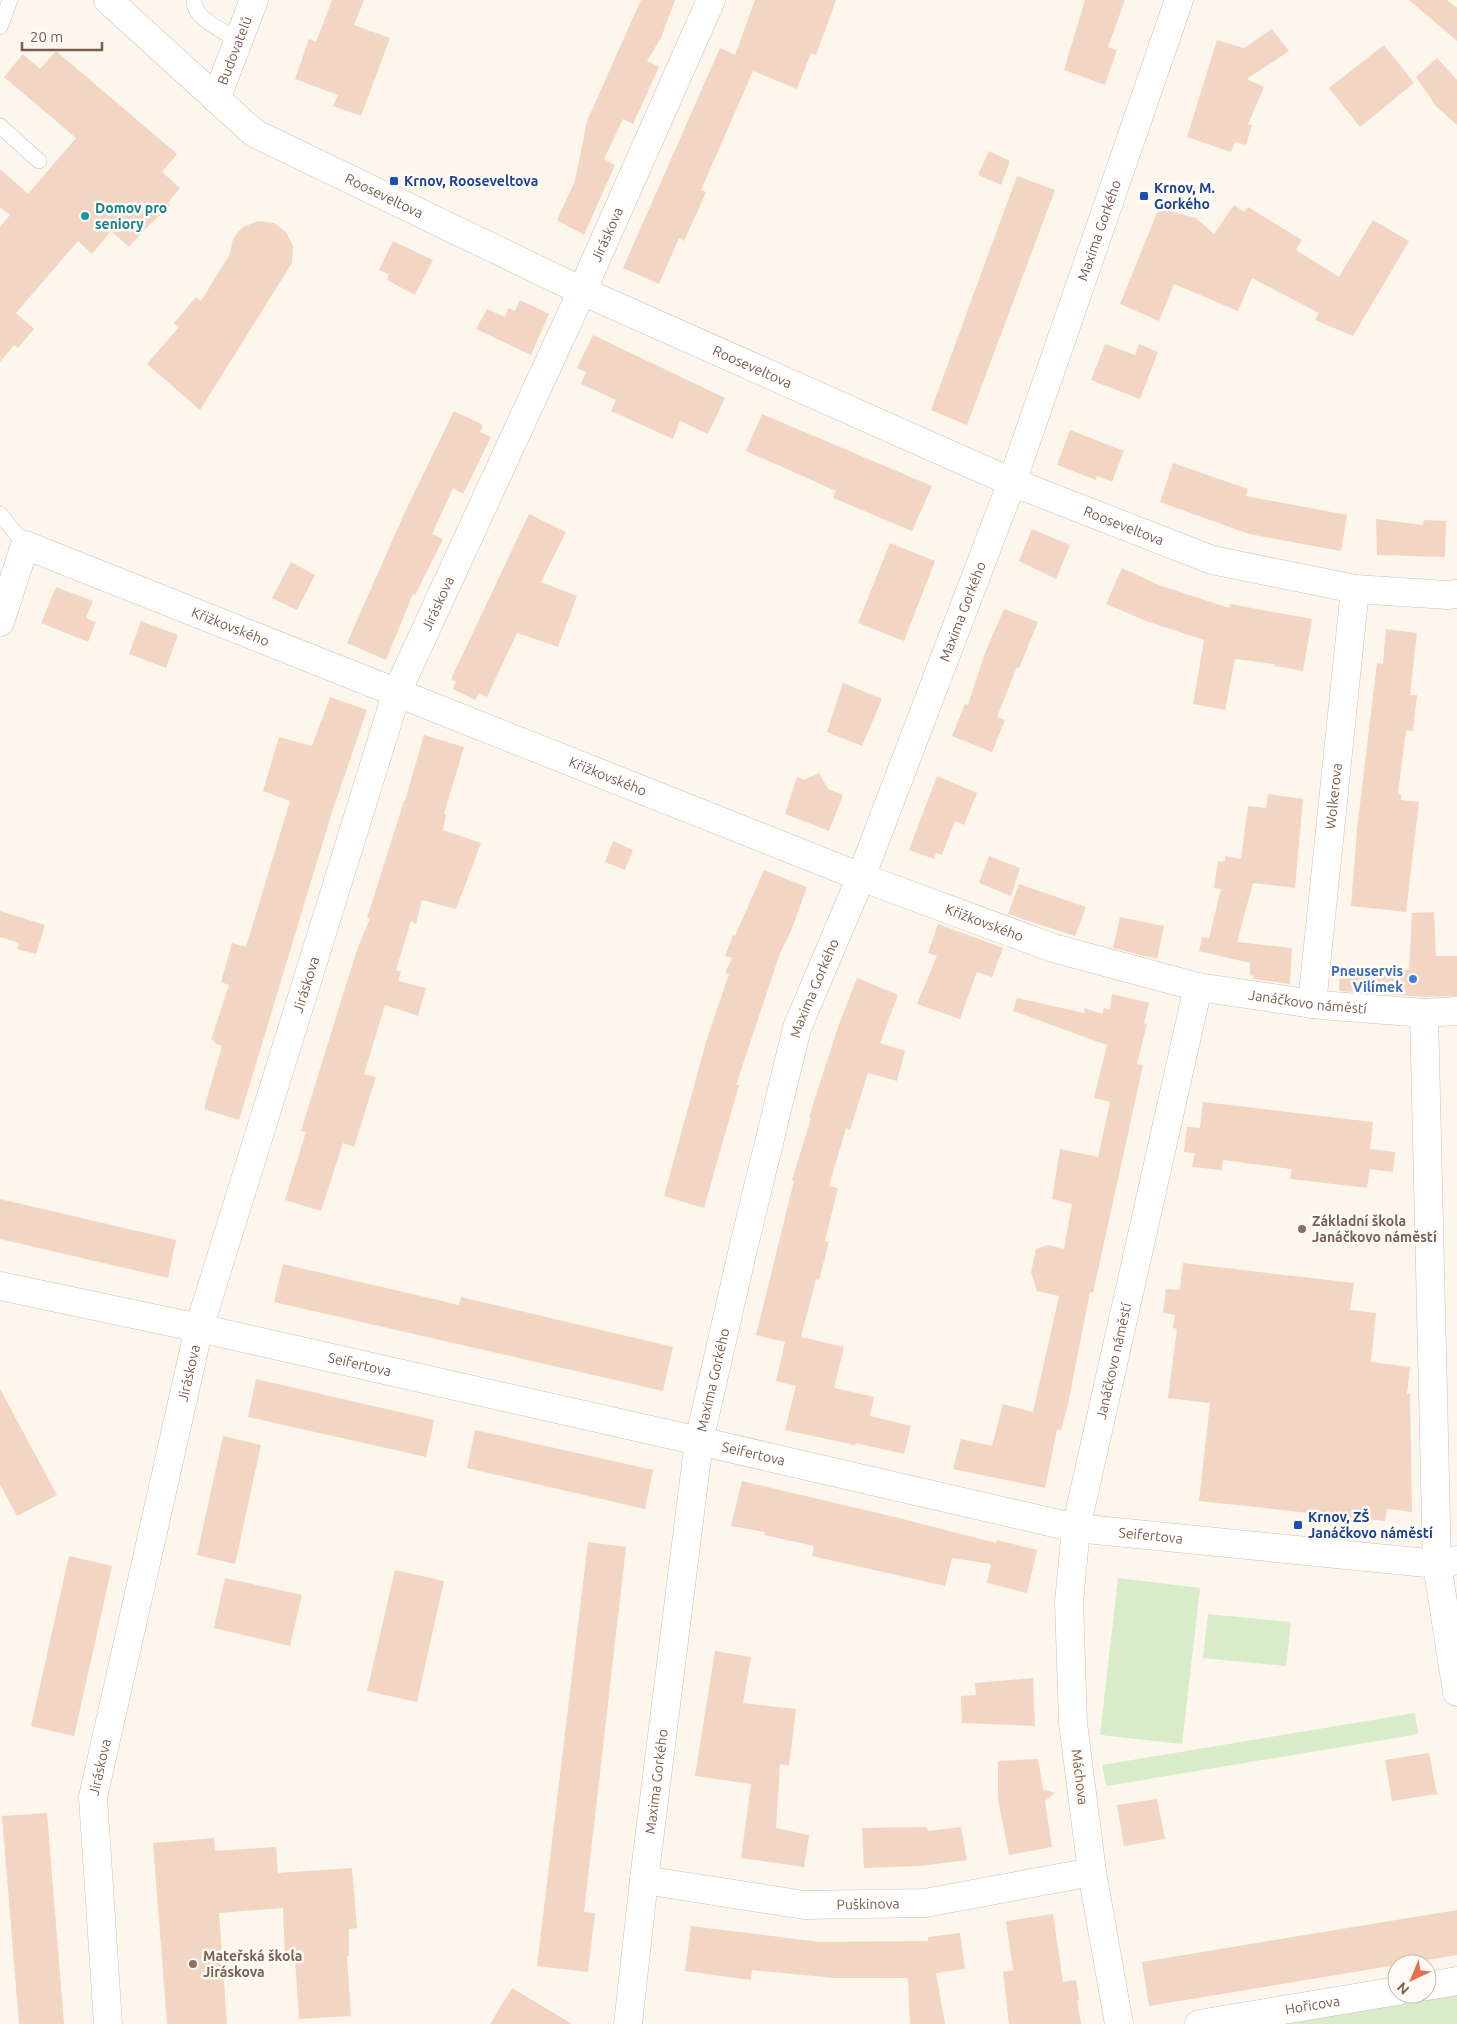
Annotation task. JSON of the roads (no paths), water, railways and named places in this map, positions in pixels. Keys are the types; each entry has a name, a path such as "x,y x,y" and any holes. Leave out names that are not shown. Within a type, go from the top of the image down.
{"street":[{"name":"Rooseveltova","path":"108,0 254,133 582,292 1012,482 1212,560 1355,589 1457,594"},
{"name":"Budovatelů","path":"216,99 254,0"},
{"name":"Jiráskova","path":"108,2024 93,1796 199,1328 398,692 582,292 711,0"},
{"name":"Maxima Gorkého","path":"628,2024 644,1880 699,1441 743,1249 797,1028 861,877 1012,482 1179,0"},
{"name":"Křižkovského","path":"25,545 861,877 1053,948 1198,987"},
{"path":"0,622 25,545"},
{"name":"Wolkerova","path":"1312,1004 1355,589"},
{"name":"Janáčkovo náměstí","path":"1076,1528 1198,987 1312,1004 1424,1013"},
{"path":"1457,1011 1424,1013 1447,1562 1457,1692"},
{"name":"Seifertova","path":"0,1286 199,1328 1076,1528 1447,1562"},
{"name":"Máchova","path":"1076,1528 1069,1602 1073,1723 1092,1872 1119,2024"},
{"name":"Puškinova","path":"644,1880 804,1905 925,1903 1092,1872"},
{"path":"1437,1984 1457,1981"},
{"name":"Hořicova","path":"1199,2024 1387,1993"}],"lane":[{"path":"0,27 10,0"},
{"path":"194,0 195,9 201,16 238,40"},
{"path":"0,126 39,161"},
{"path":"0,514 25,545"}],"place":[{"name":"Krnov, Rooseveltova","path":"394,181"},
{"name":"Krnov, M. Gorkého","path":"1144,196"},
{"name":"Domov pro seniory","path":"85,216"},
{"name":"Pneuservis Vilímek","path":"1413,979"},
{"name":"Základní škola Janáčkovo náměstí","path":"1302,1229"},
{"name":"Krnov, ZŠ Janáčkovo náměstí","path":"1298,1525"},
{"name":"Mateřská škola Jiráskova","path":"193,1964"}]}
